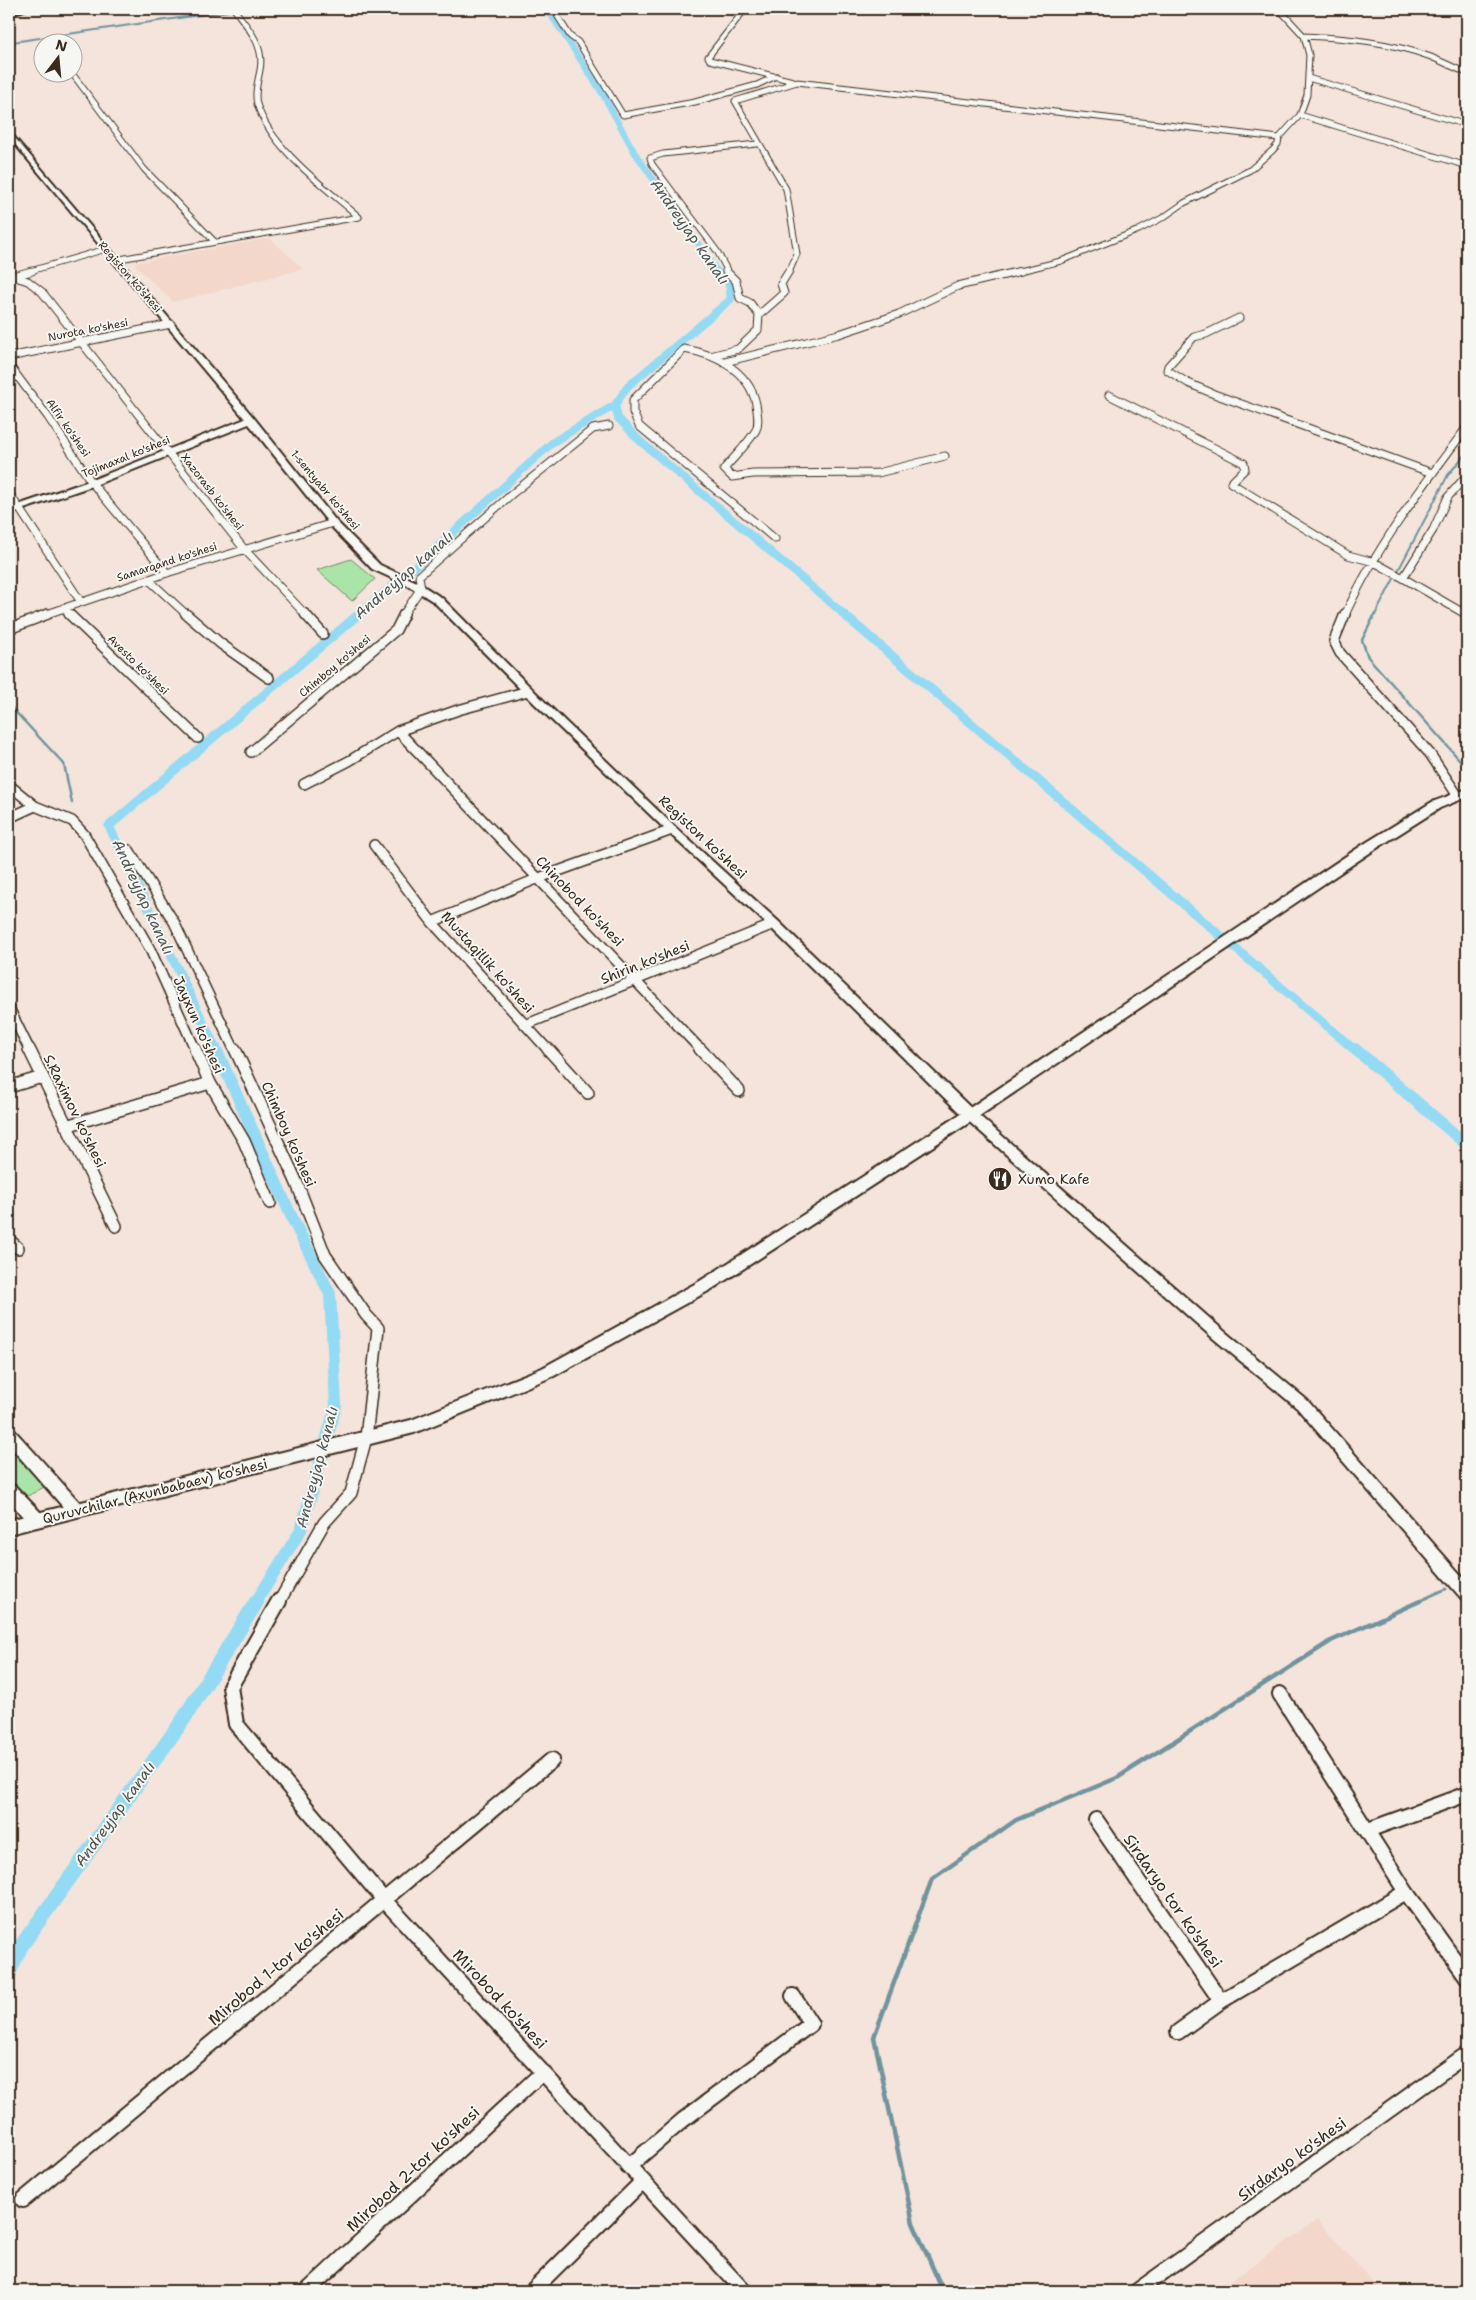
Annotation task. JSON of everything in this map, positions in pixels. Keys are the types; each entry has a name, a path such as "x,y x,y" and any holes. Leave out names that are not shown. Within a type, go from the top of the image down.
{"main road":[{"name":"Quruvchilar (Axunbabaev) ko'shesi","path":"9,1527 414,1426 548,1372 706,1285 970,1116 1369,847 1436,805 1463,794"}],"street":[{"path":"9,12 24,9"},
{"path":"114,260 359,217 281,145 261,115 255,94 262,56 258,45 234,9"},
{"path":"553,9 570,36 578,42 623,115 647,113 705,100 767,83 776,76"},
{"path":"745,9 708,57 710,60 797,82 1279,138"},
{"path":"725,362 839,334 899,314 958,286 1061,260 1139,230 1164,217 1184,203 1250,170 1256,162 1278,144 1279,138 1300,115 1307,95 1310,55 1304,36 1279,9"},
{"path":"1304,36 1341,38 1412,52 1432,58 1467,73"},
{"path":"1308,78 1467,125"},
{"path":"79,82 144,169 214,241"},
{"path":"759,315 784,293 781,284 795,263 797,254 786,189 734,104 735,101 797,82"},
{"path":"1300,115 1467,166"},
{"name":"Registon ko'shesi","path":"9,133 114,260 171,324 251,420"},
{"path":"710,356 738,349 758,330 759,315 750,303 740,298 736,281 725,270 717,251 652,164 650,158 663,154 757,144"},
{"path":"10,276 106,249"},
{"name":"Xazorasb ko'shesi","path":"10,276 28,281 42,292 244,549 323,634"},
{"path":"1239,318 1206,334 1194,337 1168,366 1168,370 1188,383 1214,394 1432,473"},
{"name":"Nurota ko'shesi","path":"9,357 171,324"},
{"path":"775,539 639,426 633,412 634,400 640,391 684,349 702,350 710,356 725,362 748,385 756,404 757,429 724,470 732,476 753,474 878,473 945,456"},
{"name":"Alfir ko'shesi","path":"9,366 48,417 92,483 166,573"},
{"path":"1109,395 1244,463 1245,470 1231,483 1348,555 1374,562 1467,615"},
{"name":"Tojimaxal ko'shesi","path":"13,510 92,483 251,420"},
{"name":"1-sentyabr ko'shesi","path":"251,420 334,523 376,567 417,586"},
{"name":"Chimboy ko'shesi","path":"251,752 396,630 417,586 419,576 513,493 593,429 609,426"},
{"path":"1463,794 1340,652 1334,641 1340,623 1374,562 1432,473 1467,427"},
{"path":"1403,578 1433,530 1448,497 1467,475"},
{"path":"9,493 13,510 81,602"},
{"name":"Samarqand ko'shesi","path":"9,629 63,608 166,573 334,523"},
{"path":"149,580 211,638 238,659 269,678"},
{"name":"Registon ko'shesi","path":"417,586 438,600 528,691 672,830 774,924 970,1116 1219,1335 1302,1404 1467,1593"},
{"name":"Avesto ko'shesi","path":"63,608 198,738"},
{"path":"304,784 349,761 398,731 458,710 528,691"},
{"name":"Chinobod ko'shesi","path":"398,731 637,981 739,1091"},
{"name":"Jayxun ko'shesi","path":"9,785 35,806 72,821 84,834 150,949 210,1082 244,1141 270,1203"},
{"path":"9,818 35,806"},
{"path":"432,922 539,878 672,830"},
{"name":"Mustaqillik ko'shesi","path":"374,845 432,922 588,1093"},
{"name":"Chimboy ko'shesi","path":"129,850 174,922 208,992 296,1181 325,1255 366,1315 378,1328 366,1438 351,1493 324,1523 230,1687 236,1724"},
{"name":"Shirin ko'shesi","path":"525,1025 774,924"},
{"name":"S.Raximov ko'shesi","path":"9,1008 116,1226"},
{"path":"9,1087 42,1077"},
{"path":"66,1126 210,1082"},
{"path":"9,1240 18,1248"},
{"path":"9,1436 76,1510"},
{"path":"9,1490 37,1520"},
{"path":"1280,1694 1406,1892 1467,1977"},
{"name":"Mirobod ko'shesi","path":"236,1724 384,1900 744,2291"},
{"name":"Mirobod 1-tor ko'shesi","path":"23,2200 552,1760"},
{"path":"1368,1830 1467,1794"},
{"name":"Sirdaryo tor ko'shesi","path":"1096,1820 1221,2001"},
{"path":"1178,2032 1221,2001 1406,1892"},
{"path":"628,2167 683,2120 811,2024 793,1996"},
{"name":"Sirdaryo ko'shesi","path":"1136,2291 1467,2054"},
{"name":"Mirobod 2-tor ko'shesi","path":"308,2291 543,2072"},
{"path":"532,2291 643,2181"}],"shaded area":[{"path":"270,238 303,269 173,302 133,263"},
{"path":"1317,2220 1381,2291 1217,2291"}],"green space":[{"path":"351,559 375,579 352,601 317,570"},
{"path":"9,1448 44,1487 26,1497 9,1478"}],"waterway":[{"name":"Andreyjap kanalı","path":"547,9 602,93 635,153 718,272"},
{"path":"12,42 228,11"},
{"name":"Andreyjap kanalı","path":"615,405 628,386 731,299 729,284 716,271"},
{"name":"Andreyjap kanalı","path":"358,615 416,566 553,442 615,405"},
{"path":"615,405 618,418 640,441 845,615"},
{"path":"1375,615 1448,475 1467,452"},
{"name":"Andreyjap kanalı","path":"217,1051 109,826 359,614"},
{"path":"843,614 1356,1051"},
{"path":"1375,614 1362,640 1368,657 1467,768"},
{"path":"9,705 64,764 72,803"},
{"name":"Andreyjap kanalı","path":"216,1049 294,1222 330,1294 336,1406 301,1530 256,1602"},
{"path":"1355,1049 1467,1145"},
{"path":"1417,1602 1446,1589"},
{"name":"Andreyjap kanalı","path":"9,1972 21,1946 183,1720 257,1601"},
{"path":"943,2291 913,2223 874,2037 932,1879 1016,1820 1117,1778 1331,1641 1420,1601"}],"place":[{"name":"Xumo Kafe","path":"1000,1179"}]}
